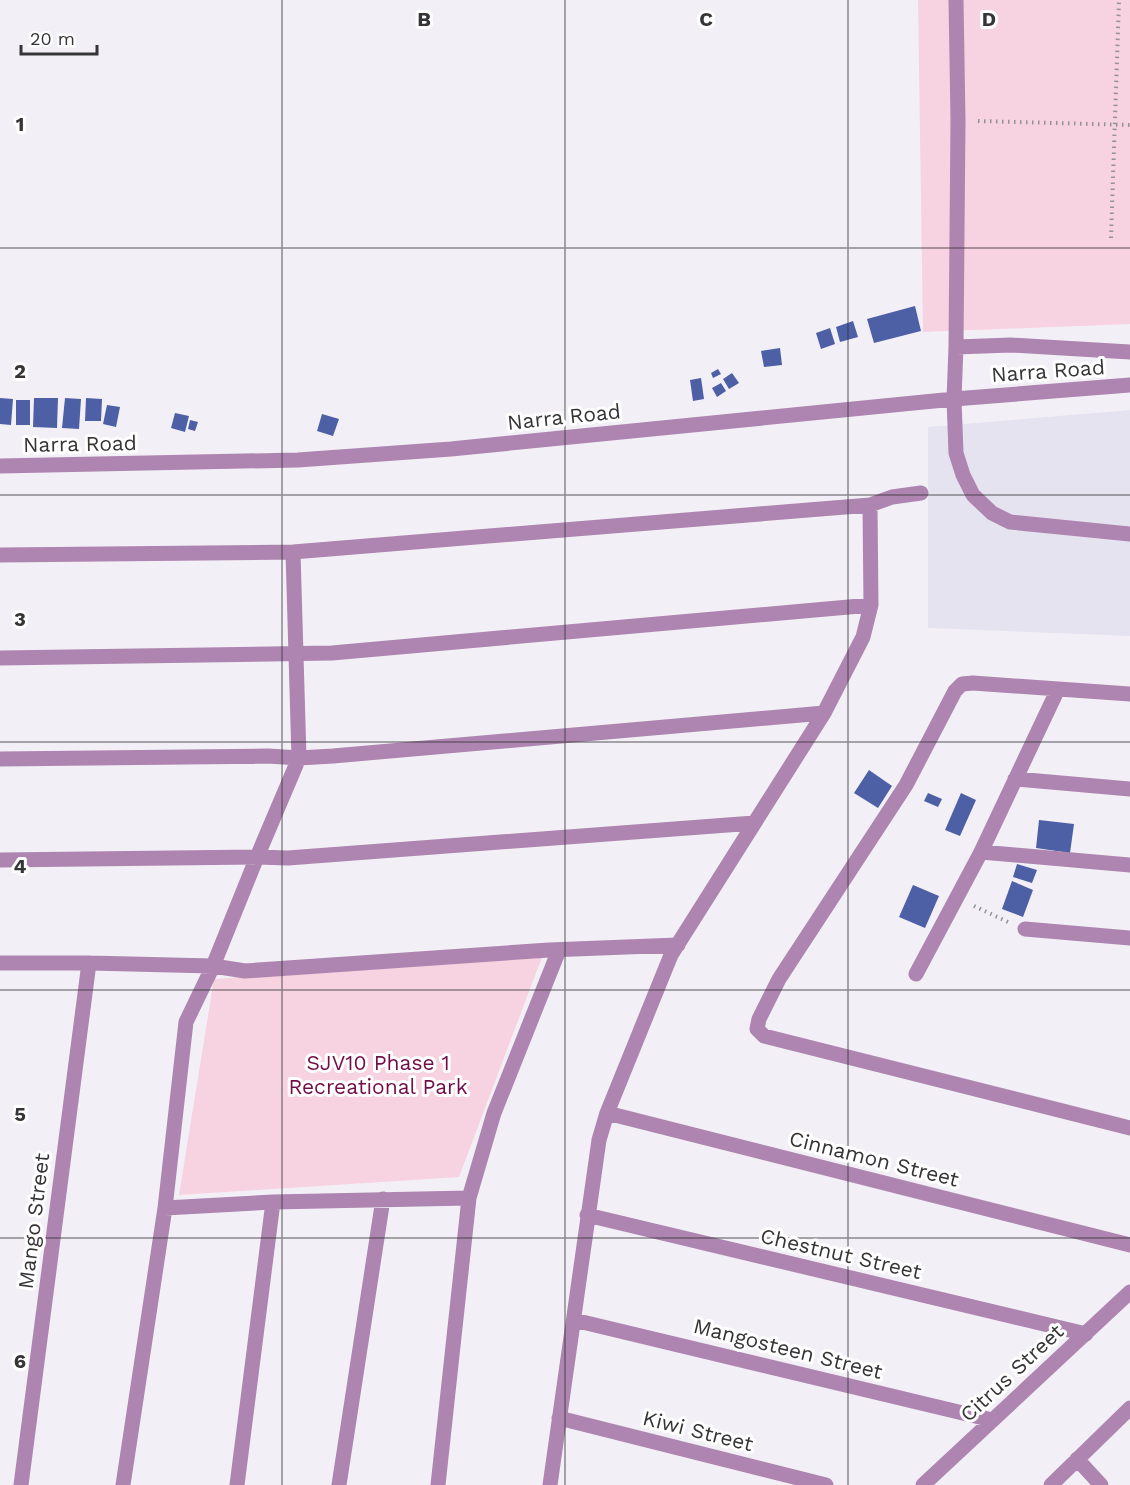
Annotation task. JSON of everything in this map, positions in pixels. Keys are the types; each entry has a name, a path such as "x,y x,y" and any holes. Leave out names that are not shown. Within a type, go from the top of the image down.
{"street":[{"path":"956,0 958,120 954,399 956,453 963,475 973,495 992,513 1010,522 1130,534"},
{"path":"956,348 1011,345 1130,352"},
{"name":"Narra Road","path":"0,466 298,460 452,449 954,399 1130,385"},
{"path":"0,555 293,552 870,505 892,497 921,494"},
{"path":"550,1485 598,1140 671,955 824,714 863,637 871,605 870,505"},
{"path":"123,1485 165,1208 186,1022 213,966 299,758 293,552"},
{"path":"0,658 332,653 871,605"},
{"path":"1130,694 973,683 963,684 955,691 906,785 779,979 759,1019 757,1029 764,1036 1130,1128"},
{"path":"916,974 981,852 1058,689"},
{"path":"0,759 268,756 299,758 824,714"},
{"path":"1015,779 1130,789"},
{"path":"0,860 288,858 754,823"},
{"path":"981,852 1130,865"},
{"path":"1025,929 1130,938"},
{"path":"0,963 213,966 245,971 559,950 678,945"},
{"path":"438,1485 469,1198 494,1113 559,950"},
{"name":"Mango Street","path":"21,1485 89,963"},
{"name":"Cinnamon Street","path":"607,1113 1130,1245"},
{"path":"165,1208 273,1202 469,1198"},
{"path":"339,1485 383,1199"},
{"path":"237,1485 273,1202"},
{"name":"Chestnut Street","path":"587,1215 1086,1334"},
{"name":"Citrus Street","path":"923,1485 1130,1292"},
{"name":"Mangosteen Street","path":"574,1320 992,1420"},
{"path":"1051,1485 1130,1408"},
{"name":"Kiwi Street","path":"559,1418 826,1485"},
{"path":"1077,1459 1101,1485"}],"path":[{"path":"1111,238 1119,0"},
{"path":"958,120 1130,125"},
{"path":"956,897 1025,929"}],"shaded area":[{"path":"1130,410 1130,636 928,628 928,427"}],"green space":[{"path":"918,0 1130,0 1130,324 923,332"},
{"name":"SJV10 Phase 1 Recreational Park","path":"542,957 459,1177 179,1195 214,979"}],"building":[{"path":"915,306 921,331 874,343 867,319"},
{"path":"853,321 858,337 840,342 836,327"},
{"path":"830,328 835,344 821,349 816,333"},
{"path":"780,348 782,365 764,367 761,351"},
{"path":"718,369 721,374 713,378 711,373"},
{"path":"732,373 739,383 729,389 723,379"},
{"path":"701,378 704,399 693,401 690,380"},
{"path":"721,383 726,391 717,397 712,388"},
{"path":"0,398 13,399 11,425 0,424"},
{"path":"34,398 58,398 57,428 33,427"},
{"path":"65,398 81,399 79,429 62,428"},
{"path":"86,398 102,399 101,421 85,421"},
{"path":"16,400 30,400 30,425 16,425"},
{"path":"107,405 120,407 116,427 103,424"},
{"path":"175,413 189,416 185,432 171,428"},
{"path":"322,414 339,419 333,436 317,431"},
{"path":"190,420 198,422 195,431 188,429"},
{"path":"869,770 892,786 878,808 854,793"},
{"path":"928,793 942,799 938,807 924,801"},
{"path":"961,793 976,800 960,836 945,830"},
{"path":"1039,820 1074,824 1070,853 1036,848"},
{"path":"1017,864 1037,870 1032,883 1013,877"},
{"path":"1012,881 1033,890 1023,917 1002,909"},
{"path":"913,885 939,896 925,928 899,917"}]}
